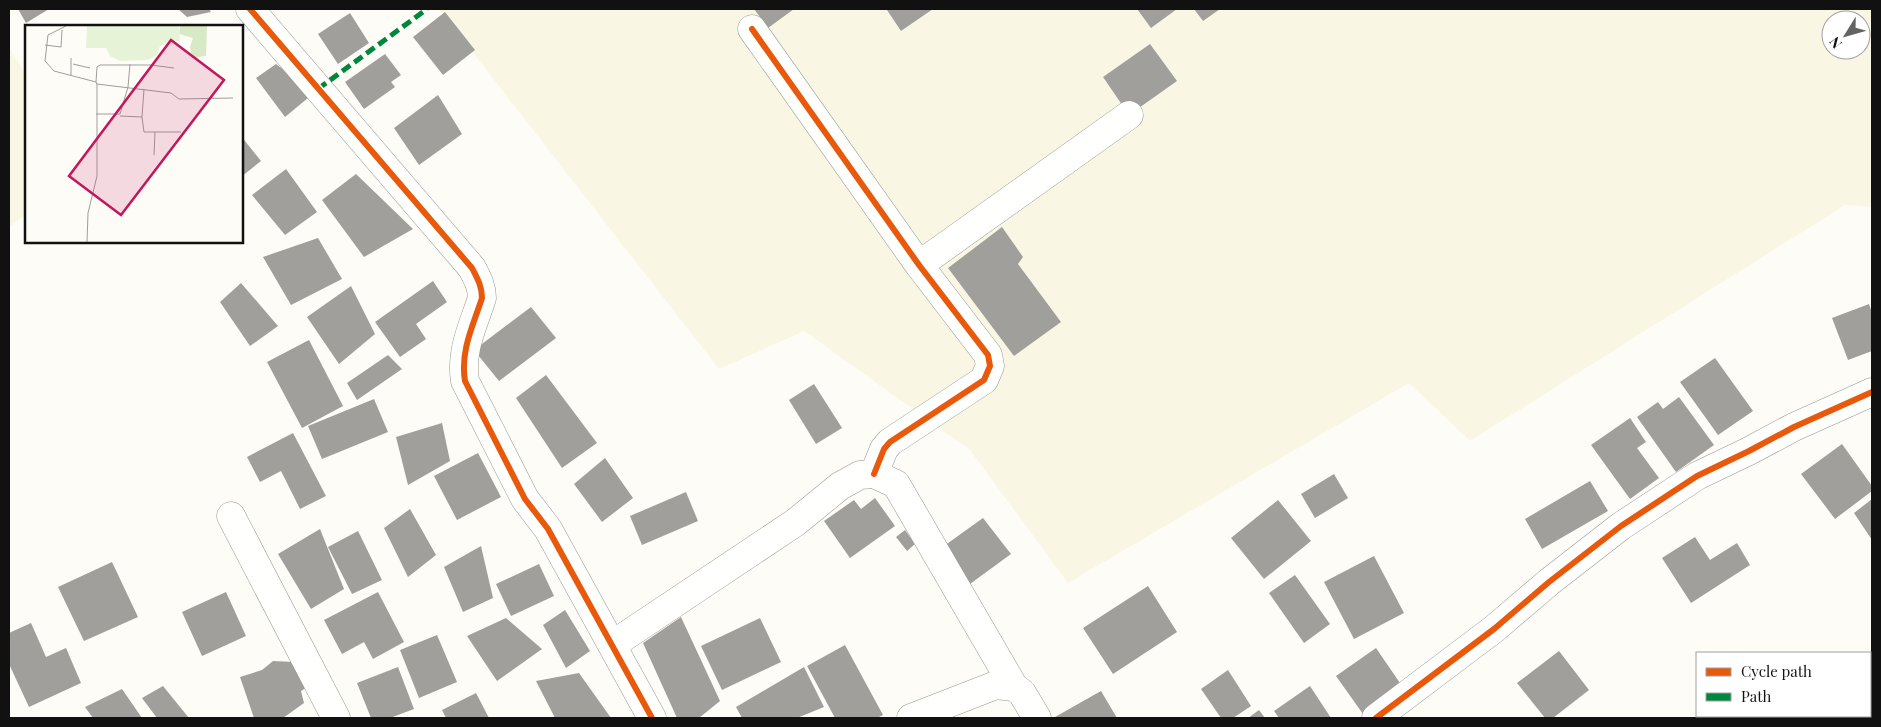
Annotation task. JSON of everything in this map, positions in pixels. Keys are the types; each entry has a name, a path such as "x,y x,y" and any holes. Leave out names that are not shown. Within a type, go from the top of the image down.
{"street":[{"path":"250,9 472,268 479,281 482,298 464,353 462,366 466,381 525,499 548,529 652,718"},
{"path":"752,29 919,265 988,355 990,366 984,380 890,442 884,449 874,474"},
{"path":"919,265 1129,115"},
{"path":"1376,718 1494,629 1549,582 1621,526 1674,491 1697,476 1749,451 1794,426 1872,392"},
{"path":"612,645 796,522 840,486 860,475 874,474 896,484 1014,687 1022,693 1037,718"},
{"path":"231,516 336,718"},
{"path":"911,718 996,685 1014,687"}],"shaded area":[{"path":"439,9 1872,9 1872,207 1845,205 1470,441 1409,383 1068,583 970,450 804,331 719,369"},
{"path":"9,48 25,72 25,215 9,227"}],"building":[{"path":"18,9 49,9 26,23"},
{"path":"178,9 209,9 211,12 187,17"},
{"path":"754,9 794,9 768,28"},
{"path":"888,9 933,9 901,31"},
{"path":"1137,9 1177,9 1151,28"},
{"path":"1194,9 1220,9 1203,21"},
{"path":"445,12 475,50 443,75 413,37"},
{"path":"350,13 369,43 338,64 318,34"},
{"path":"1150,44 1177,81 1129,115 1103,77"},
{"path":"385,54 401,75 391,82 395,87 364,109 345,82"},
{"path":"276,64 314,93 285,117 256,78"},
{"path":"438,95 462,134 419,165 394,128"},
{"path":"242,137 261,161 242,176"},
{"path":"286,169 317,212 285,235 252,195"},
{"path":"356,174 413,229 364,257 322,200"},
{"path":"1002,227 1023,257 1018,264 1061,322 1014,356 948,268"},
{"path":"318,238 342,279 291,305 263,257"},
{"path":"433,281 447,302 416,324 426,339 400,357 375,322"},
{"path":"241,283 278,326 250,346 220,302"},
{"path":"351,286 375,334 339,364 307,317"},
{"path":"1869,304 1872,313 1872,351 1848,360 1832,318"},
{"path":"531,307 556,338 499,381 474,350"},
{"path":"309,340 343,406 302,428 267,362"},
{"path":"388,355 402,369 357,400 347,383"},
{"path":"1715,358 1753,411 1718,435 1680,382"},
{"path":"546,375 597,443 562,468 516,398"},
{"path":"814,384 842,428 816,444 789,400"},
{"path":"1679,397 1714,445 1676,472 1637,417 1658,402 1663,409"},
{"path":"374,399 388,432 322,459 308,426"},
{"path":"1630,418 1646,442 1637,448 1659,478 1630,499 1591,445"},
{"path":"442,423 450,461 408,485 396,437"},
{"path":"293,433 326,496 300,509 281,471 260,482 247,457"},
{"path":"1842,444 1872,486 1872,491 1835,519 1801,474"},
{"path":"478,453 501,497 457,520 434,476"},
{"path":"605,458 633,498 602,522 574,484"},
{"path":"1334,474 1348,498 1315,518 1301,494"},
{"path":"1590,481 1608,511 1542,549 1525,519"},
{"path":"686,492 698,521 642,545 630,516"},
{"path":"875,498 895,526 850,558 824,521 854,500 861,509"},
{"path":"1872,499 1872,540 1854,513"},
{"path":"1278,500 1311,541 1264,579 1231,538"},
{"path":"410,509 436,555 408,577 384,528"},
{"path":"983,518 1011,554 970,584 944,546"},
{"path":"320,529 344,589 311,609 278,554"},
{"path":"905,530 915,544 907,551 896,537"},
{"path":"358,531 382,580 352,594 328,547"},
{"path":"1695,537 1710,560 1737,543 1750,565 1691,603 1662,558"},
{"path":"481,546 493,598 463,612 444,567"},
{"path":"1374,556 1404,613 1354,639 1324,582"},
{"path":"112,562 138,617 84,641 58,587"},
{"path":"539,564 554,596 511,616 496,584"},
{"path":"1295,575 1330,624 1304,643 1269,593"},
{"path":"1148,586 1177,632 1113,674 1083,628"},
{"path":"226,592 246,636 202,656 182,612"},
{"path":"378,592 404,642 373,659 364,642 342,654 324,620"},
{"path":"565,610 590,651 566,668 543,625"},
{"path":"681,617 720,701 699,718 677,718 643,643"},
{"path":"506,618 542,649 497,681 467,636"},
{"path":"760,618 781,662 722,690 701,646"},
{"path":"31,623 46,657 66,648 81,683 29,707 9,664 9,633"},
{"path":"437,635 457,682 419,698 400,650"},
{"path":"845,645 883,715 877,718 835,718 807,666"},
{"path":"1376,648 1402,686 1363,714 1336,676"},
{"path":"1559,651 1589,690 1553,718 1545,718 1517,683"},
{"path":"273,661 295,662 309,686 301,691 304,703 283,718 254,718 240,677 262,670"},
{"path":"398,667 414,709 390,718 371,718 357,683"},
{"path":"804,667 824,707 797,718 742,718 736,707"},
{"path":"1228,670 1251,706 1233,718 1221,718 1201,689"},
{"path":"579,673 611,718 555,718 536,681"},
{"path":"163,686 189,718 157,718 142,698"},
{"path":"1310,686 1331,718 1279,718 1274,711"},
{"path":"122,689 142,718 93,718 85,707"},
{"path":"1101,691 1117,718 1055,717"},
{"path":"476,693 489,718 446,718 442,710"},
{"path":"1259,710 1265,718 1248,718"}],"marked path":[{"path":"318,89 427,9"}],"cycle path":[{"path":"250,9 472,268 480,286 482,298 466,349 464,359 465,381 525,499 548,529 652,718"},
{"path":"752,29 919,265 988,355 990,366 984,380 890,442 884,449 874,474"},
{"path":"1376,718 1494,629 1549,582 1621,526 1697,476 1794,427 1872,392"}]}
